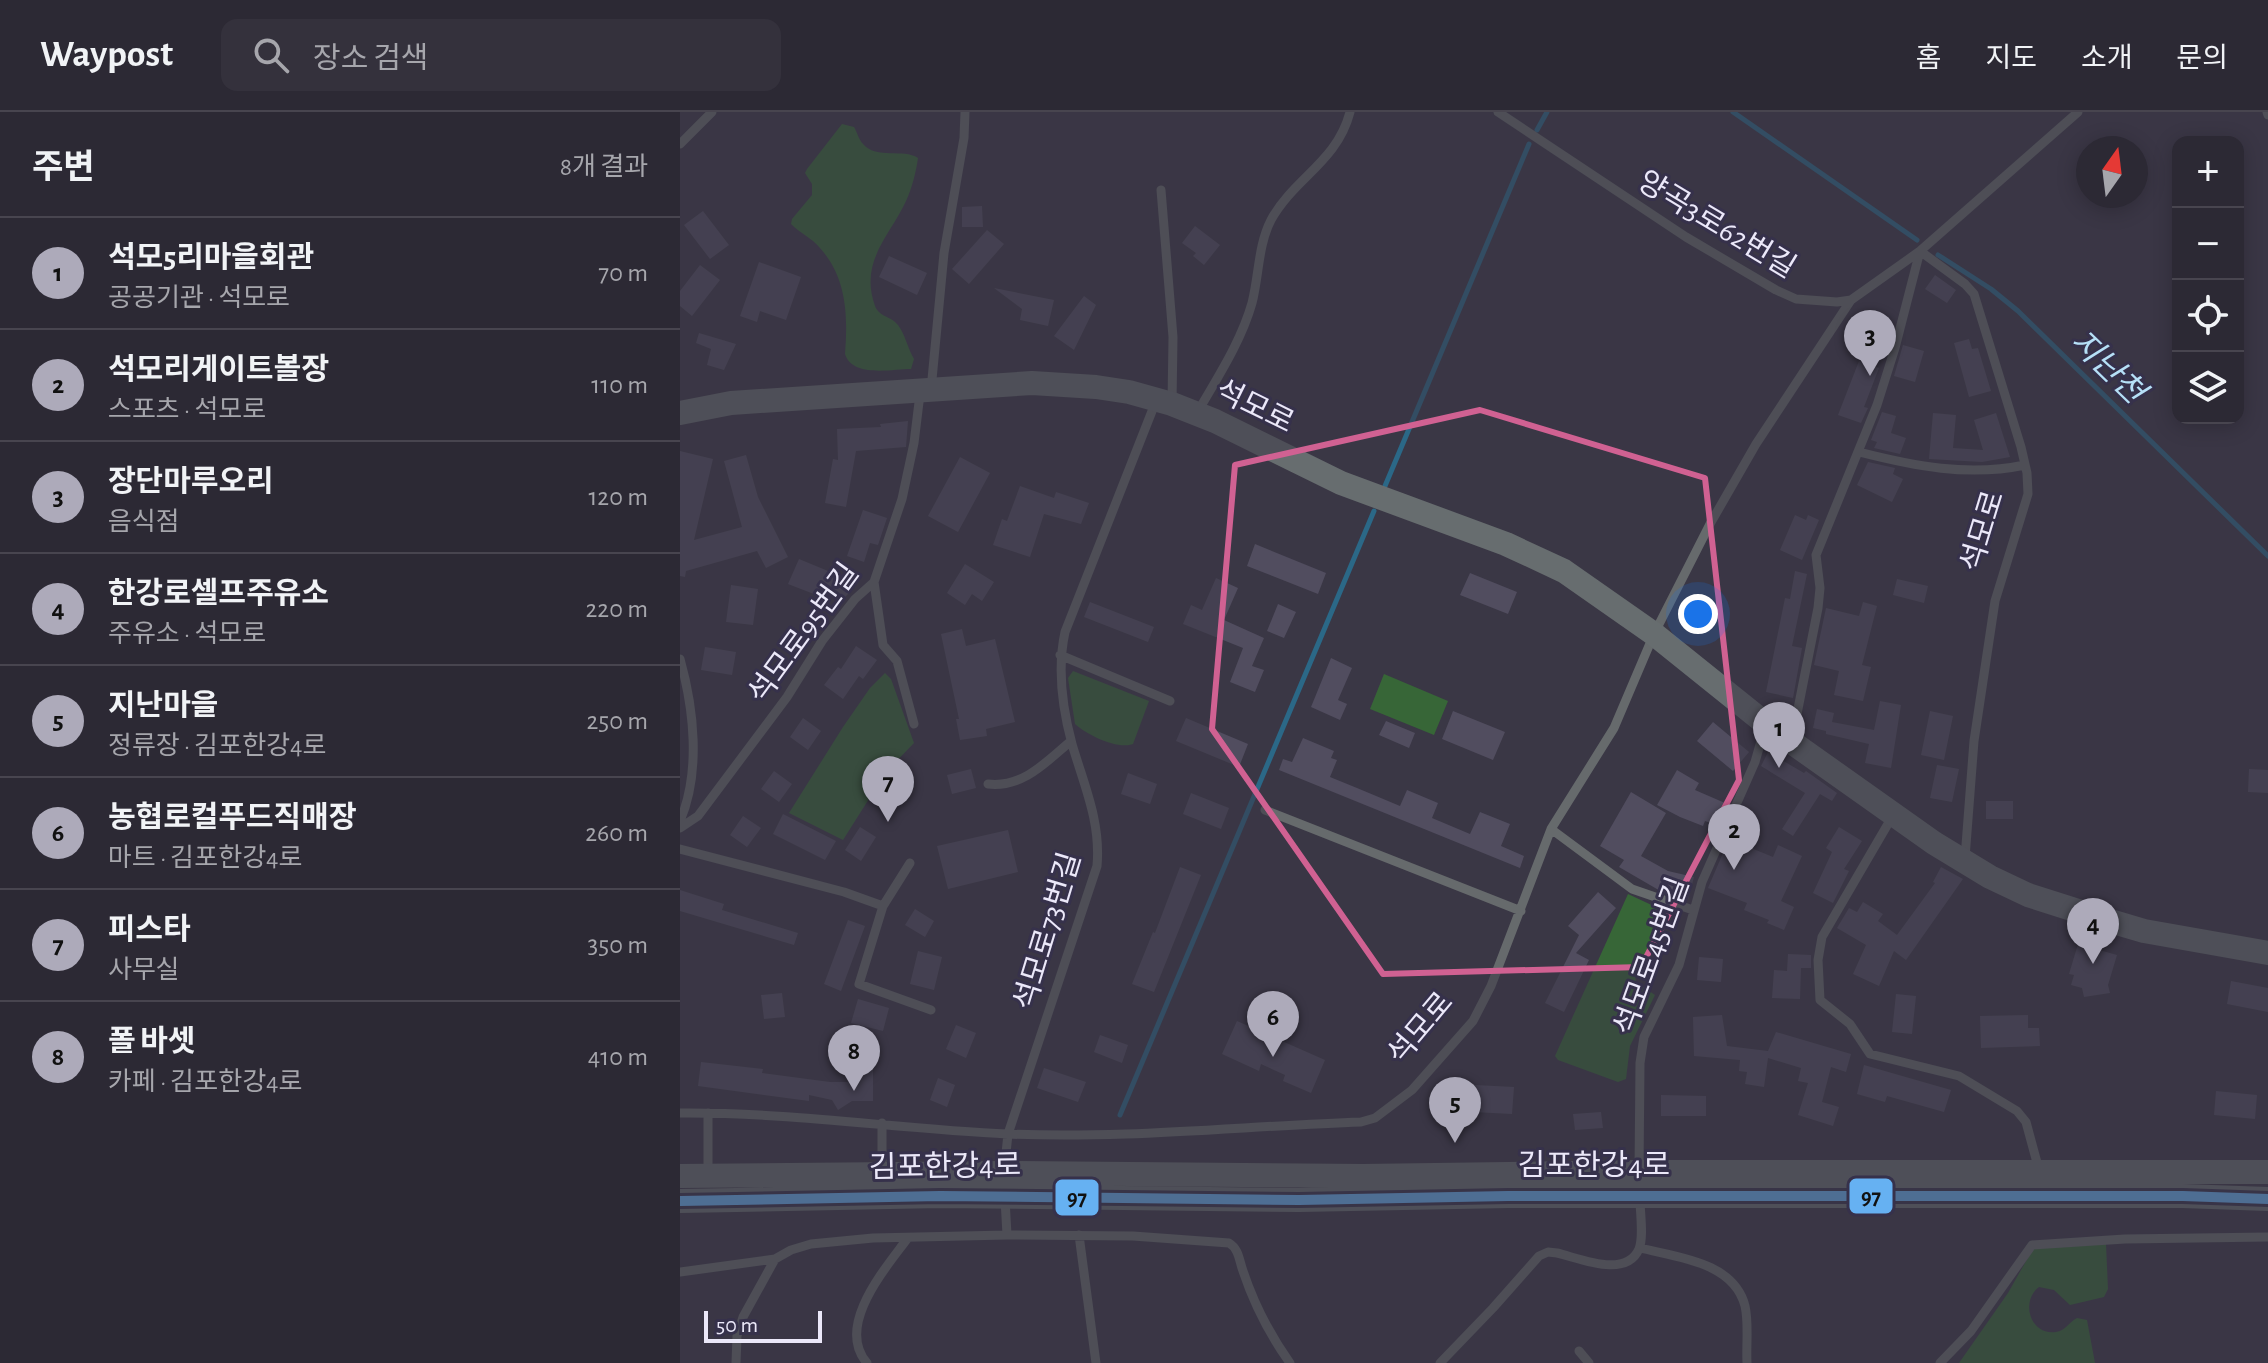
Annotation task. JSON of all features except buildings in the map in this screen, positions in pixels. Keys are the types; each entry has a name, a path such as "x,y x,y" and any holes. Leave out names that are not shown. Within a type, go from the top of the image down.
{"street":[{"name":"석모로","path":"680,413 731,403 1062,384 1129,392 1164,401 1197,413 1341,483 1537,557 1564,571 1654,634 1766,724 1965,862 2016,889 2064,908 2144,931 2268,953"},
{"name":"김포한강4로","path":"680,1201 1004,1184 1363,1176 1639,1172 2268,1172"},
{"name":"김포한강4로","path":"680,1176 882,1173 1004,1184 1299,1200 2183,1196 2268,1199"}],"lane":[{"path":"680,144 712,112"},
{"name":"석모로95번길","path":"680,828 698,816 787,697 822,641 855,599 874,582 902,499 926,390 944,253 964,138 965,112"},
{"path":"1197,413 1235,345 1247,316 1271,220 1280,206 1333,151 1344,132 1350,112"},
{"name":"양곡3로62번길","path":"1498,112 1686,237 1776,290 1796,299 1851,300"},
{"path":"1851,300 1920,251 2078,112"},
{"name":"석모로","path":"1161,190 1174,370 1164,401"},
{"path":"1792,742 1818,608 1820,588 1816,555 1859,452 1895,348 1920,251"},
{"name":"석모로","path":"1920,251 1974,294 2025,465 2028,494 1999,581 1987,650 1974,741 1965,862"},
{"name":"석모로","path":"680,1113 750,1113 1008,1134 1126,1133 1361,1122 1375,1118 1412,1090 1473,1021 1491,986 1551,829 1614,728 1654,634 1710,524 1756,444 1851,300"},
{"name":"석모로73번길","path":"1007,1235 1004,1184 1008,1134 1097,866 1099,839 1071,741 1060,679 1060,655 1065,632 1164,401"},
{"path":"1859,452 1917,466 1965,471 1991,471 2025,465"},
{"path":"874,582 883,645 897,661 914,724"},
{"path":"1060,655 1170,701"},
{"path":"680,659 693,747 686,805 680,821"},
{"name":"석모로45번길","path":"1640,1248 1641,1050 1679,965 1693,910 1755,762 1766,724"},
{"path":"988,784 1002,786 1018,782 1071,741"},
{"path":"1265,810 1521,911"},
{"path":"1894,814 1822,937 1818,952 1820,1000 1850,1024 1870,1054 1959,1076 2017,1111 2026,1122 2039,1171"},
{"path":"1551,829 1632,889 1693,910"},
{"path":"680,849 844,892 883,906"},
{"path":"910,863 883,906 859,984 931,1010"},
{"path":"708,1113 708,1177"},
{"path":"882,1123 882,1173"},
{"path":"1079,1235 1096,1363"},
{"path":"680,1272 775,1259 811,1244 873,1238 1079,1235 1229,1243 1237,1251 1248,1287 1265,1324 1290,1363"},
{"path":"1940,1363 1971,1331 2032,1245 2125,1239 2268,1237"},
{"path":"867,1363 857,1345 858,1321 877,1281 907,1239"},
{"path":"1440,1363 1539,1256 1548,1252 1557,1253 1615,1265 1632,1259 1640,1248 1690,1260 1727,1276 1738,1290 1745,1307 1747,1363"},
{"path":"736,1363 737,1336 743,1317 775,1259"},
{"path":"1579,1351 1589,1363"}],"highlighted area":[{"path":"1480,410 1705,478 1739,780 1641,967 1383,974 1212,729 1235,465"}],"green space":[{"path":"842,124 854,127 862,142 875,152 918,158 908,196 878,250 871,276 875,306 900,329 914,359 911,369 864,369 849,362 845,354 844,298 836,272 817,244 791,224 812,195 812,184 805,173 807,169"},
{"path":"1073,671 1149,701 1133,744 1119,745 1103,740 1075,724 1068,678"},
{"path":"885,673 891,679 914,743 886,772 843,840 789,813 843,727 870,688"},
{"path":"1384,674 1448,701 1434,735 1370,709"},
{"path":"1628,894 1658,908 1665,918 1662,929 1635,974 1636,982 1655,995 1630,1046 1626,1079 1618,1082 1558,1060 1555,1056"},
{"path":"2106,1244 2108,1289 2104,1297 2070,1305 2054,1290 2039,1287 2033,1293 2029,1308 2034,1323 2047,1332 2059,1331 2077,1318 2087,1320 2095,1363 1959,1363 2008,1293 2034,1247"}],"waterway":[{"path":"1537,130 1547,112"},
{"name":"지난천","path":"1733,112 1917,240"},
{"path":"1385,486 1529,144"},
{"name":"지난천","path":"1938,255 1991,289 2018,311 2268,556"},
{"path":"1120,1115 1374,511"}],"transit line":[{"name":"97","path":"680,1201 940,1196 1299,1200 1508,1196 2183,1196 2268,1199"}],"place":[{"name":"장단마루오리","path":"1870,376"},
{"name":"석모5리마을회관","path":"1779,768"},
{"name":"피스타","path":"888,822"},
{"name":"석모리게이트볼장","path":"1734,870"},
{"name":"한강로셀프주유소","path":"2093,964"},
{"name":"농협로컬푸드직매장","path":"1273,1057"},
{"name":"폴 바셋","path":"854,1091"},
{"name":"지난마을","path":"1455,1143"}]}
